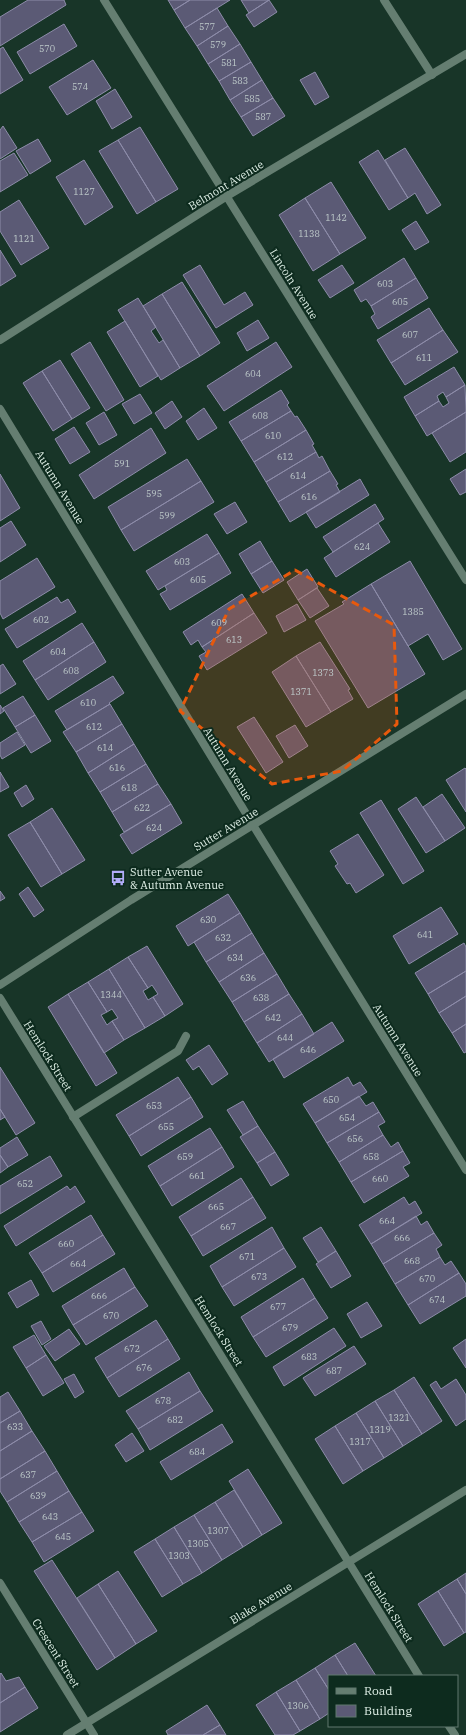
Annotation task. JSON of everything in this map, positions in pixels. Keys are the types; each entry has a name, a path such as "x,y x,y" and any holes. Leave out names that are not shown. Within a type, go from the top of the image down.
{"street":[{"name":"Lincoln Avenue","path":"104,0 466,580"},
{"path":"384,0 432,75"},
{"name":"Belmont Avenue","path":"0,340 227,196 466,54"},
{"name":"Autumn Avenue","path":"0,409 253,825 466,1170"},
{"name":"Sutter Avenue","path":"0,986 131,900 466,694"},
{"name":"Hemlock Street","path":"0,998 418,1675"},
{"path":"73,1117 178,1051 186,1036"},
{"name":"Blake Avenue","path":"67,1735 466,1490"},
{"name":"Crescent Street","path":"0,1583 94,1735"}],"highlighted area":[{"path":"295,570 394,625 397,724 342,771 272,784 180,711 229,609"}],"building":[{"path":"28,0 64,0 66,5 0,46 0,17"},
{"path":"168,0 190,0 174,10"},
{"path":"190,0 230,0 185,28 174,10"},
{"path":"241,0 269,0 249,13"},
{"path":"269,0 277,12 254,27 246,15"},
{"path":"217,8 228,26 197,46 185,28"},
{"path":"64,24 77,46 30,74 17,52"},
{"path":"228,26 240,44 208,64 197,46"},
{"path":"240,44 251,62 219,81 208,64"},
{"path":"3,47 23,80 0,94 0,49"},
{"path":"93,60 111,88 67,115 49,87"},
{"path":"251,62 262,80 230,100 219,81"},
{"path":"315,72 329,97 315,105 300,80"},
{"path":"262,80 273,98 241,117 230,100"},
{"path":"115,89 132,117 112,129 96,101"},
{"path":"273,98 285,116 253,136 241,117"},
{"path":"3,126 17,148 0,159 0,130"},
{"path":"140,127 178,189 156,202 118,140"},
{"path":"38,139 51,161 30,174 16,151"},
{"path":"118,140 156,202 137,214 99,151"},
{"path":"405,148 441,205 427,214 415,193 408,198 385,160"},
{"path":"378,150 408,198 389,210 359,162"},
{"path":"14,153 28,175 0,192 0,161"},
{"path":"84,160 113,207 85,225 56,177"},
{"path":"331,182 366,238 340,254 305,198"},
{"path":"305,198 340,254 313,271 279,215"},
{"path":"19,200 49,248 21,265 0,231 0,212"},
{"path":"416,221 429,242 415,250 402,230"},
{"path":"0,250 16,276 0,286"},
{"path":"404,258 416,278 371,306 366,299 361,302 354,290"},
{"path":"200,265 224,305 245,292 253,305 216,328 183,275"},
{"path":"342,265 354,283 330,298 318,280"},
{"path":"416,278 428,298 378,329 371,317 375,314 371,306"},
{"path":"182,282 220,343 200,356 162,294"},
{"path":"162,294 200,356 180,368 143,306"},
{"path":"138,298 156,327 151,331 159,343 163,340 180,368 161,380 118,310"},
{"path":"429,308 443,330 391,363 377,340"},
{"path":"258,320 269,338 247,351 237,333"},
{"path":"125,321 158,376 140,387 107,332"},
{"path":"443,330 458,352 405,385 391,363"},
{"path":"90,342 124,400 106,411 71,354"},
{"path":"276,342 292,367 224,411 207,386"},
{"path":"60,360 90,408 72,419 42,371"},
{"path":"454,367 465,385 446,397 443,392 437,396 439,401 415,416 404,397"},
{"path":"42,371 72,419 53,431 23,383"},
{"path":"465,385 466,412 427,436 415,416 439,401 443,407 449,403 446,397"},
{"path":"281,390 289,403 287,405 291,411 241,441 229,422"},
{"path":"140,394 152,413 134,424 122,404"},
{"path":"172,401 182,417 165,429 155,413"},
{"path":"204,408 217,428 198,440 186,421"},
{"path":"291,411 295,417 297,416 306,430 254,462 241,441"},
{"path":"104,412 117,435 99,445 86,423"},
{"path":"466,412 466,452 450,462 432,433"},
{"path":"74,427 90,452 70,464 55,439"},
{"path":"151,428 166,453 94,499 79,475"},
{"path":"306,430 314,444 312,445 316,452 266,482 254,462"},
{"path":"316,452 319,458 322,456 330,471 278,502 266,482"},
{"path":"187,459 201,481 121,530 108,507"},
{"path":"466,469 466,492 460,495 450,479"},
{"path":"330,471 338,484 336,485 340,492 290,522 278,502"},
{"path":"0,474 20,508 0,521"},
{"path":"360,479 369,495 316,528 306,512"},
{"path":"201,481 214,502 134,551 121,530"},
{"path":"235,502 247,522 227,534 214,514"},
{"path":"375,504 384,519 333,552 323,537"},
{"path":"11,521 26,545 0,562 0,528"},
{"path":"378,523 390,542 336,577 324,558"},
{"path":"207,534 219,553 158,590 146,571"},
{"path":"260,541 272,561 251,574 239,554"},
{"path":"219,553 231,573 170,610 160,594 167,590 165,586"},
{"path":"37,558 55,587 3,619 0,613 0,581"},
{"path":"272,561 284,580 263,593 251,574"},
{"path":"410,561 462,649 443,660 428,634 408,646 371,584"},
{"path":"307,569 318,587 298,600 287,582"},
{"path":"371,584 425,674 368,708 315,621 344,604 342,602"},
{"path":"317,588 329,606 310,618 298,600"},
{"path":"242,594 254,613 202,647 198,640 191,645 183,632"},
{"path":"57,597 61,603 68,599 76,612 17,648 5,629"},
{"path":"297,604 306,620 284,632 276,616"},
{"path":"254,613 267,633 207,670 199,656 206,652 202,647"},
{"path":"82,623 94,642 35,680 23,661"},
{"path":"94,642 106,662 48,700 35,680"},
{"path":"320,642 350,689 348,690 353,699 331,712 296,656"},
{"path":"296,656 331,712 306,727 272,672"},
{"path":"3,664 16,684 0,694 0,666"},
{"path":"113,676 124,693 109,703 110,704 67,730 55,711"},
{"path":"23,696 35,715 15,727 3,708"},
{"path":"110,704 122,724 76,752 63,732"},
{"path":"0,705 4,711 0,714"},
{"path":"35,715 51,741 31,753 15,727"},
{"path":"254,717 283,762 266,773 237,727"},
{"path":"122,724 134,744 88,773 76,752"},
{"path":"295,725 308,746 289,758 276,736"},
{"path":"17,732 25,745 2,759 0,755 0,743"},
{"path":"134,744 146,764 100,792 88,773"},
{"path":"146,764 158,784 112,812 100,792"},
{"path":"465,768 466,769 466,812 446,780"},
{"path":"0,772 9,787 0,792"},
{"path":"158,784 171,804 124,832 112,812"},
{"path":"26,785 34,799 22,807 14,793"},
{"path":"442,794 465,828 445,841 423,807"},
{"path":"416,797 445,841 426,853 398,809"},
{"path":"381,800 424,871 403,884 360,813"},
{"path":"171,804 182,823 132,854 120,835"},
{"path":"52,808 85,860 62,874 30,822"},
{"path":"30,822 62,874 41,887 8,835"},
{"path":"358,834 384,875 356,893 350,883 347,884 335,866 338,864 330,851"},
{"path":"28,887 44,910 34,917 19,894"},
{"path":"0,891 5,898 0,901"},
{"path":"228,894 240,913 188,946 176,926"},
{"path":"441,907 458,934 409,964 393,936"},
{"path":"240,913 252,933 206,962 194,942"},
{"path":"252,933 264,953 219,982 206,962"},
{"path":"464,943 466,947 466,971 428,994 415,973"},
{"path":"147,946 183,1004 165,1016 153,997 158,994 152,985 148,988 128,957"},
{"path":"264,953 277,974 232,1002 219,982"},
{"path":"128,957 148,988 143,991 148,1000 153,997 165,1016 145,1028 109,969"},
{"path":"109,969 145,1028 124,1040 112,1021 118,1018 112,1009 107,1012 88,982"},
{"path":"466,971 466,996 439,1013 428,994"},
{"path":"277,974 289,994 244,1022 232,1002"},
{"path":"88,982 107,1012 101,1015 107,1025 112,1021 124,1040 104,1053 68,994"},
{"path":"68,994 117,1073 96,1086 48,1007"},
{"path":"289,994 302,1014 257,1043 244,1022"},
{"path":"466,996 466,1024 452,1033 439,1013"},
{"path":"302,1014 314,1034 269,1062 257,1043"},
{"path":"332,1022 344,1041 284,1078 273,1059"},
{"path":"466,1024 466,1052 464,1053 452,1033"},
{"path":"209,1045 228,1074 212,1085 199,1066 193,1070 186,1060"},
{"path":"0,1067 35,1123 16,1135 0,1109"},
{"path":"178,1077 191,1097 129,1136 116,1115"},
{"path":"348,1077 353,1086 360,1082 367,1092 315,1123 303,1104"},
{"path":"359,1096 366,1106 373,1102 379,1112 327,1143 315,1123"},
{"path":"191,1097 203,1117 141,1156 129,1136"},
{"path":"243,1101 258,1126 243,1135 227,1110"},
{"path":"0,1109 5,1117 0,1120"},
{"path":"379,1112 385,1122 378,1126 383,1135 339,1162 327,1143"},
{"path":"258,1126 275,1152 257,1163 240,1137"},
{"path":"210,1128 222,1147 160,1186 148,1166"},
{"path":"383,1135 391,1147 398,1142 403,1151 351,1182 339,1162"},
{"path":"17,1137 28,1155 8,1167 0,1155 0,1148"},
{"path":"222,1147 234,1167 172,1206 160,1186"},
{"path":"403,1151 410,1163 403,1167 409,1176 364,1203 351,1182"},
{"path":"275,1152 289,1175 271,1186 257,1163"},
{"path":"0,1155 8,1167 0,1173"},
{"path":"50,1156 62,1176 0,1214 0,1186"},
{"path":"241,1178 253,1197 191,1236 179,1217"},
{"path":"67,1186 70,1190 75,1186 85,1202 16,1246 4,1226"},
{"path":"253,1197 266,1218 203,1256 191,1236"},
{"path":"404,1197 409,1205 415,1201 422,1213 371,1244 359,1225"},
{"path":"91,1215 103,1235 42,1273 29,1253"},
{"path":"416,1216 421,1225 427,1221 434,1233 383,1264 371,1244"},
{"path":"272,1227 284,1248 222,1287 210,1266"},
{"path":"321,1227 336,1251 318,1262 303,1238"},
{"path":"434,1233 442,1245 436,1249 440,1257 395,1284 383,1264"},
{"path":"103,1235 115,1254 53,1292 42,1273"},
{"path":"284,1248 296,1267 234,1306 222,1287"},
{"path":"336,1251 351,1276 331,1288 316,1264"},
{"path":"440,1257 445,1265 451,1261 459,1273 408,1305 395,1284"},
{"path":"124,1268 135,1287 73,1325 62,1306"},
{"path":"459,1273 466,1284 466,1296 420,1324 408,1305"},
{"path":"303,1278 315,1298 253,1337 241,1317"},
{"path":"31,1280 39,1295 17,1308 8,1293"},
{"path":"135,1287 148,1306 86,1345 73,1325"},
{"path":"315,1298 328,1318 266,1357 253,1337"},
{"path":"367,1302 382,1326 361,1338 347,1314"},
{"path":"156,1320 168,1339 107,1378 95,1358"},
{"path":"41,1321 51,1339 42,1345 31,1326"},
{"path":"334,1328 346,1346 284,1386 273,1367"},
{"path":"69,1329 80,1344 55,1361 44,1346"},
{"path":"34,1335 46,1355 26,1368 13,1347"},
{"path":"168,1339 180,1359 119,1397 107,1378"},
{"path":"466,1339 466,1368 453,1348"},
{"path":"354,1346 366,1364 315,1396 303,1378"},
{"path":"46,1355 64,1383 43,1396 26,1368"},
{"path":"189,1372 200,1391 138,1429 126,1411"},
{"path":"74,1374 84,1392 75,1398 64,1379"},
{"path":"414,1377 442,1421 422,1434 394,1390"},
{"path":"456,1379 466,1395 466,1419 456,1426 430,1385 436,1381 441,1389"},
{"path":"394,1390 422,1434 403,1446 375,1401"},
{"path":"200,1391 213,1411 150,1450 138,1429"},
{"path":"8,1392 20,1411 0,1423 0,1397"},
{"path":"375,1401 403,1446 384,1458 356,1413"},
{"path":"20,1411 32,1431 0,1451 0,1423"},
{"path":"356,1413 384,1458 363,1471 335,1426"},
{"path":"222,1424 233,1442 171,1480 160,1462"},
{"path":"335,1426 363,1471 343,1484 315,1439"},
{"path":"32,1431 45,1451 0,1479 0,1451"},
{"path":"132,1433 144,1451 126,1462 115,1445"},
{"path":"45,1451 57,1471 7,1502 0,1491 0,1479"},
{"path":"248,1469 282,1523 262,1535 229,1481"},
{"path":"57,1471 69,1491 19,1522 7,1502"},
{"path":"234,1490 262,1535 243,1547 215,1502"},
{"path":"69,1491 82,1512 32,1542 19,1522"},
{"path":"215,1502 243,1547 222,1560 194,1515"},
{"path":"82,1512 94,1531 44,1562 32,1542"},
{"path":"194,1515 222,1560 202,1573 174,1527"},
{"path":"174,1527 202,1573 183,1584 155,1539"},
{"path":"155,1539 183,1584 162,1597 134,1552"},
{"path":"52,1560 115,1658 97,1670 34,1571"},
{"path":"118,1571 157,1631 136,1644 98,1584"},
{"path":"466,1573 466,1594 457,1579"},
{"path":"457,1579 466,1594 466,1632 464,1633 438,1591"},
{"path":"98,1584 136,1644 115,1658 77,1598"},
{"path":"438,1591 464,1633 444,1646 418,1604"},
{"path":"355,1643 375,1675 347,1675 335,1655"},
{"path":"335,1655 347,1675 328,1675 328,1688 315,1668"},
{"path":"315,1668 328,1688 328,1714 320,1719 296,1680"},
{"path":"1,1673 6,1681 19,1677 25,1687 0,1703 0,1674"},
{"path":"296,1680 320,1719 300,1731 276,1692"},
{"path":"25,1687 38,1708 0,1732 0,1703"},
{"path":"276,1692 300,1731 293,1735 275,1735 256,1705"},
{"path":"207,1705 220,1725 203,1735 168,1735 166,1731"},
{"path":"220,1725 226,1735 203,1735"}],"place":[{"name":"Sutter Avenue & Autumn Avenue","path":"118,878"}]}
